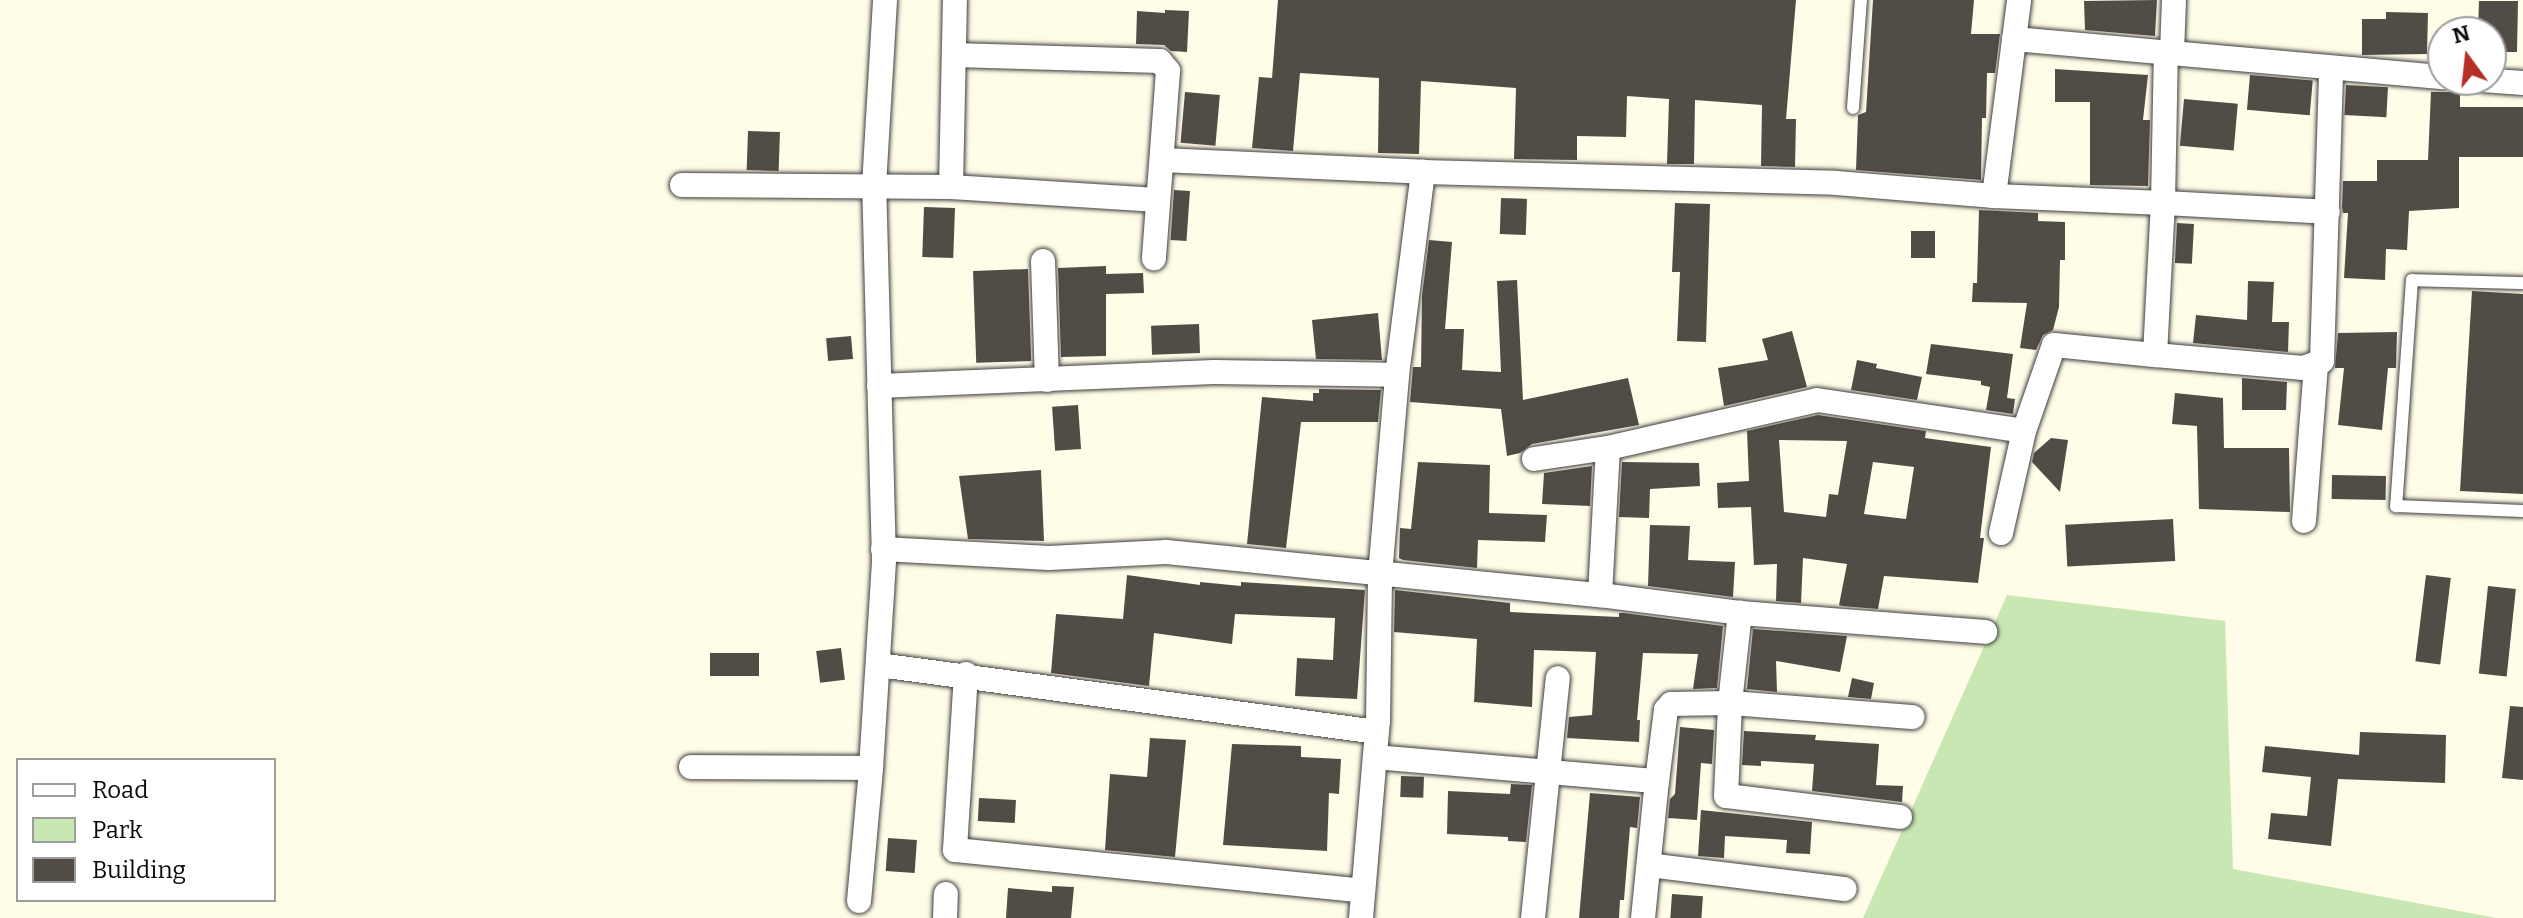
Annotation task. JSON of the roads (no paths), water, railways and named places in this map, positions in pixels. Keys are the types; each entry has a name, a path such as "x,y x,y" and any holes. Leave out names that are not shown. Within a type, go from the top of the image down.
{"street":[{"path":"859,901 879,665 883,549 874,186 885,0"},
{"path":"951,187 955,0"},
{"path":"1994,196 2019,0"},
{"path":"2155,355 2174,0"},
{"path":"2014,39 2427,76"},
{"path":"954,55 1160,61 1168,71 1154,258"},
{"path":"2001,533 2024,431 2054,345 2303,368 2316,366 2322,361 2331,69"},
{"path":"1162,160 1423,172 1836,183 1994,196 2328,212"},
{"path":"1361,918 1377,732 1380,575 1397,375 1423,172"},
{"path":"682,185 951,187 1158,200"},
{"path":"1043,261 1047,380"},
{"path":"2304,521 2316,366"},
{"path":"879,386 1214,372 1397,375"},
{"path":"1534,459 1608,448 1817,400 2024,431"},
{"path":"1600,595 1608,448"},
{"path":"883,549 1049,558 1166,552 1600,595 1740,613 1985,632"},
{"path":"1740,613 1730,703 1726,796 1900,817"},
{"path":"879,665 966,674 1377,732"},
{"path":"966,674 955,850 1363,891"},
{"path":"1533,918 1558,678"},
{"path":"1643,918 1666,710 1671,704 1730,703 1912,717"},
{"path":"1375,757 1657,781"},
{"path":"691,767 871,768"},
{"path":"1649,865 1845,889"}],"lane":[{"path":"1853,108 1861,0"},
{"path":"2523,283 2412,280 2396,506 2523,511"}]}
